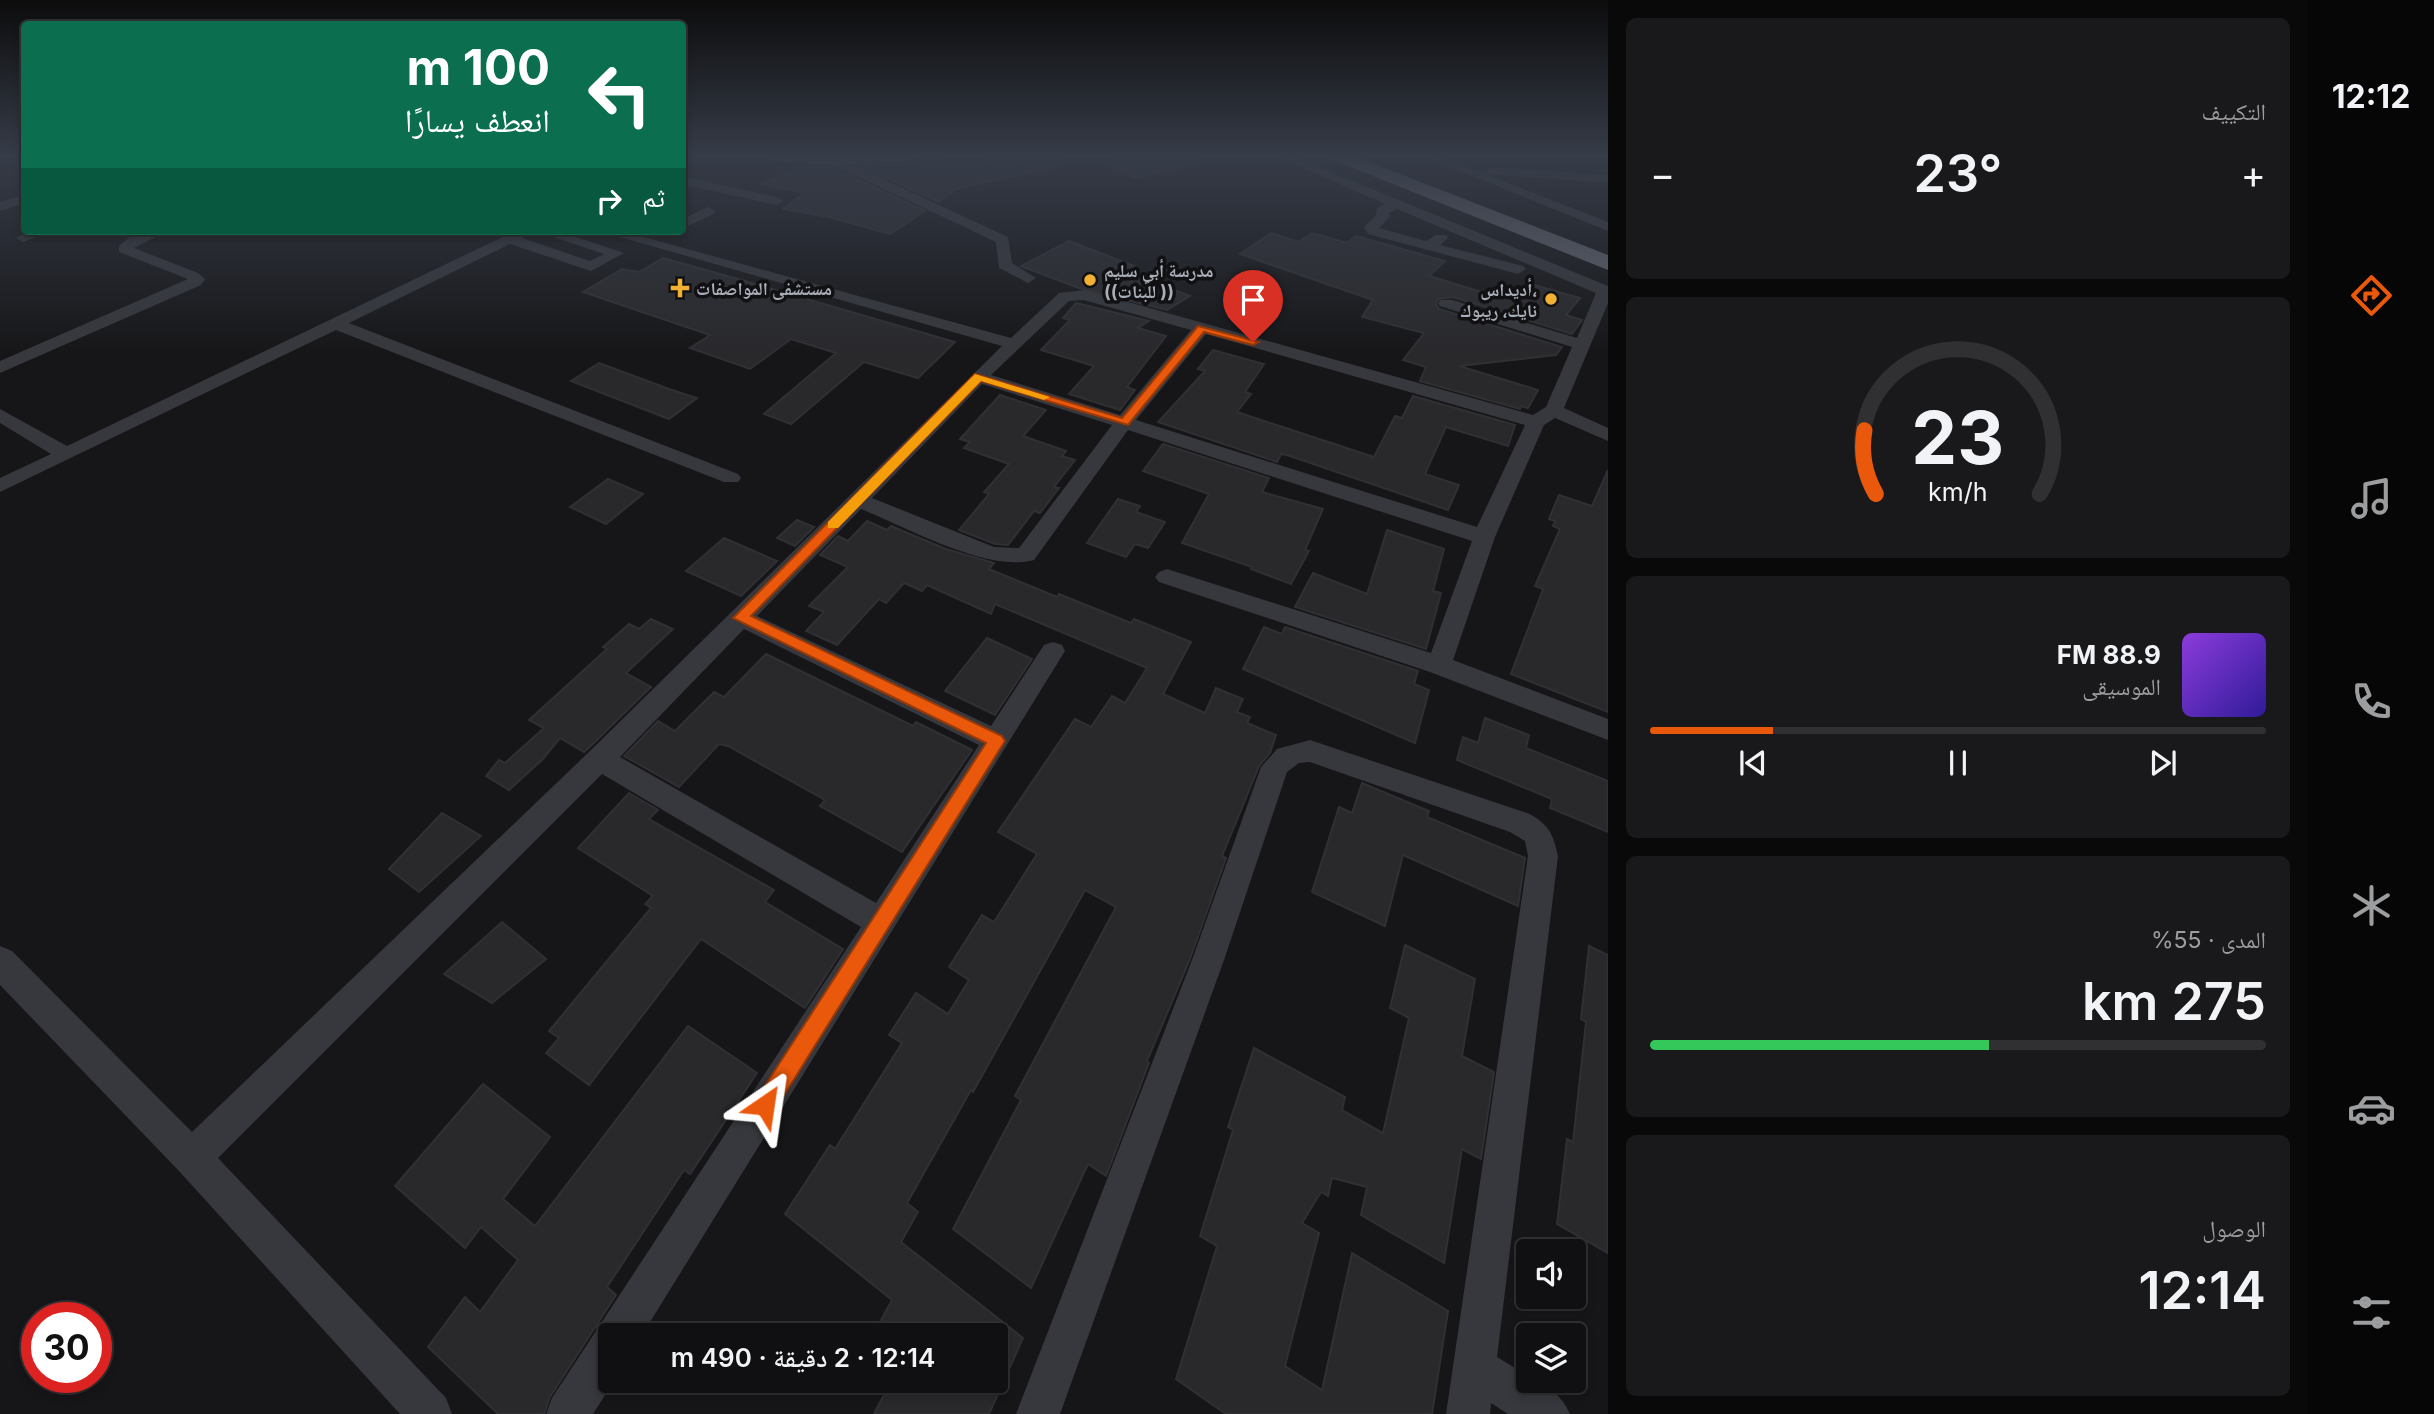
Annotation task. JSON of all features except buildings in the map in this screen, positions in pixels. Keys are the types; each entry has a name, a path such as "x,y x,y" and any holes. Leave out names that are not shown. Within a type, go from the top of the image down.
{"highway":[{"path":"1505,222 1608,263"},
{"path":"1555,222 1608,242"}],"street":[{"path":"966,222 1003,240 1004,265 1028,278"},
{"path":"1376,222 1371,227 1373,231 1606,292"},
{"path":"1439,222 1606,292"},
{"path":"23,238 32,235"},
{"path":"0,368 195,282 197,279 193,276 124,249 136,239 148,235"},
{"path":"0,486 518,235"},
{"path":"509,239 591,266 617,253 556,235"},
{"path":"620,235 1013,344"},
{"path":"649,243 664,235"},
{"path":"1469,256 1496,245"},
{"path":"1440,665 1484,537 1583,345 1606,292"},
{"path":"192,1158 600,759 1057,301 1077,294 1545,416 1608,435"},
{"path":"1446,303 1583,345"},
{"path":"336,324 731,478"},
{"path":"859,500 986,552 1004,557 1026,555 1124,422 1202,328"},
{"path":"979,377 1484,537"},
{"path":"0,415 64,453"},
{"path":"1167,577 1440,665 1608,730"},
{"path":"741,618 996,741"},
{"path":"626,1323 1053,652"},
{"path":"1038,1414 1208,960 1275,767 1281,759 1299,751 1310,751 1507,819 1538,834 1543,856 1468,1414"},
{"path":"600,759 882,922"},
{"path":"0,962 192,1158 430,1414"},
{"path":"568,1414 598,1367"},
{"path":"1475,1368 1548,1414"}],"slow traffic":[{"path":"833,525 979,377 1044,397"}],"place":[{"name":"مدرسة أبي سليم ((للبنات ))","path":"1090,280"},
{"name":"مستشفى المواصفات","path":"680,288"},
{"name":"أديداس، نايك، ريبوك","path":"1551,299"}],"route":[{"path":"765,1105 996,741 741,618 979,377 1124,422 1202,328 1253,342"}]}
